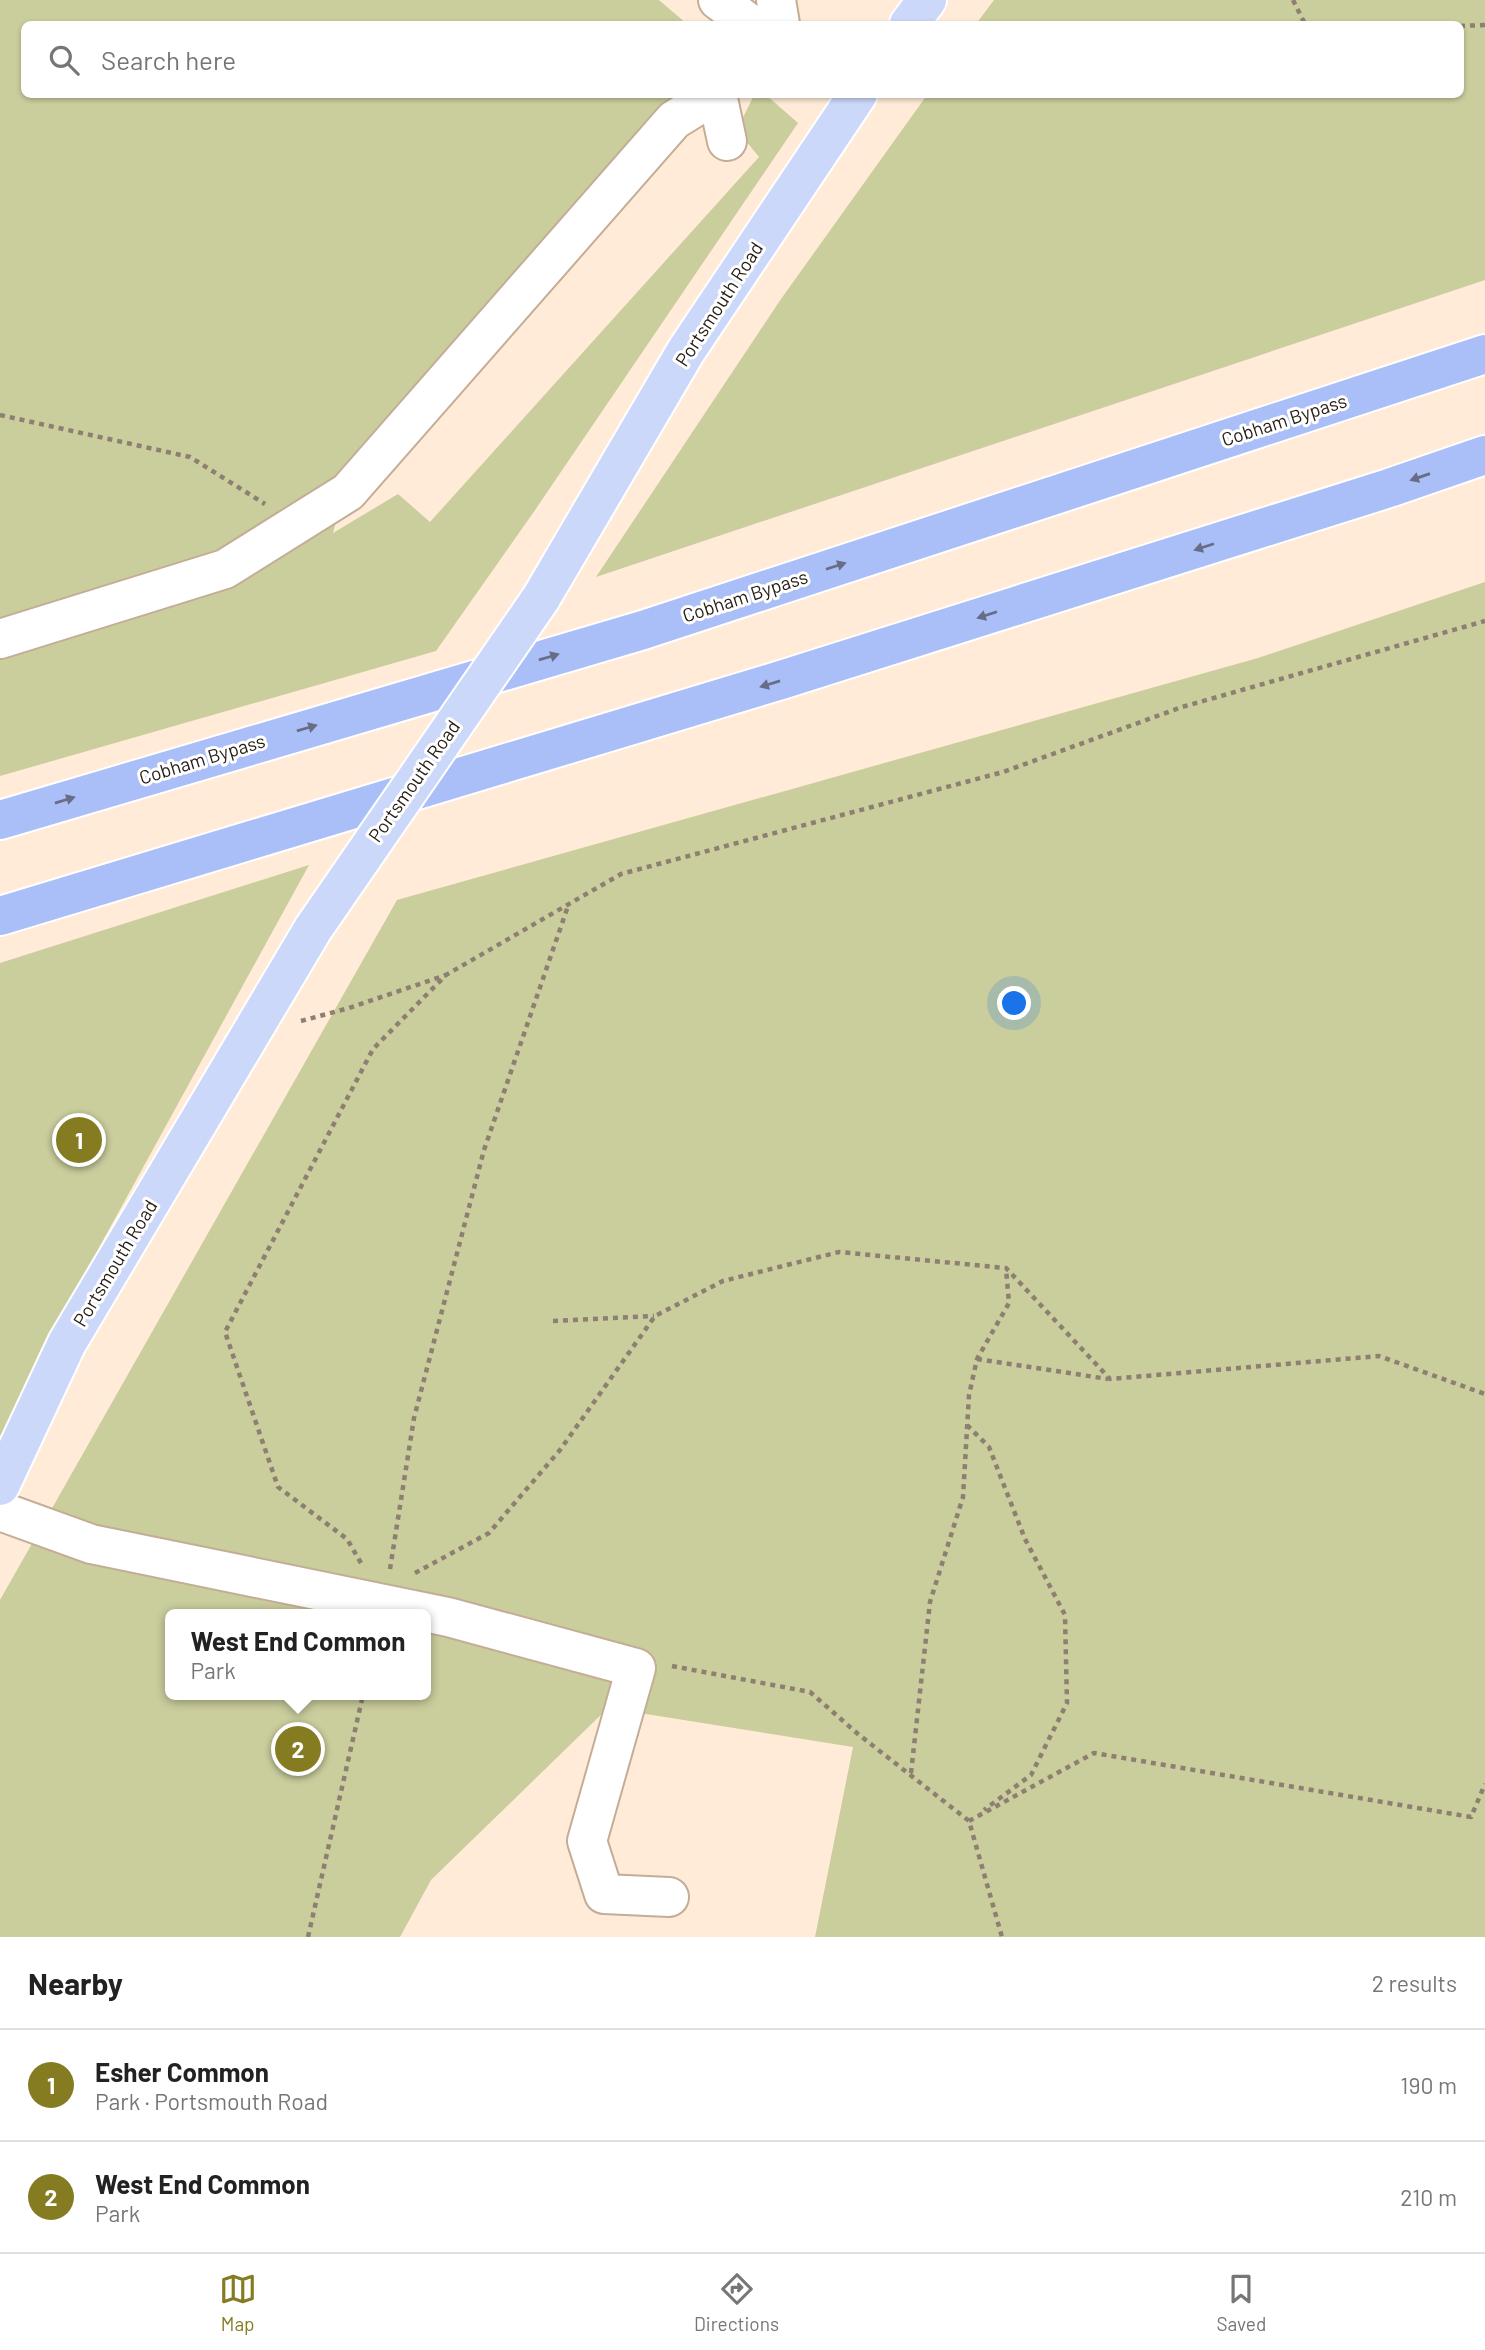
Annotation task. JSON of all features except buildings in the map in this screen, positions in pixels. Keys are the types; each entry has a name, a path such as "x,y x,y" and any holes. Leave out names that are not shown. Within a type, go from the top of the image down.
{"highway":[{"name":"Cobham Bypass","path":"0,820 643,629 1485,354"},
{"path":"0,916 781,680 1485,455"}],"main road":[{"path":"911,21 927,0"},
{"name":"Portsmouth Road","path":"0,1486 67,1343 313,929 541,598 686,351 847,99"}],"street":[{"path":"718,0 746,21"},
{"path":"776,0 780,21"},
{"path":"0,639 225,569 348,492 674,120 710,98"},
{"path":"717,98 727,141"},
{"path":"0,1511 91,1544 385,1596 424,1609"},
{"path":"431,1611 636,1668 586,1841 604,1894 670,1896"}],"path":[{"path":"1293,0 1304,21"},
{"path":"1464,26 1485,25"},
{"path":"0,415 190,457 268,506"},
{"path":"250,1035 349,1008 446,975 621,874 1003,772 1182,708 1485,621"},
{"path":"385,1596 414,1418 484,1150 568,905"},
{"path":"385,1596 347,1539 278,1488 225,1332 373,1049 446,975"},
{"path":"553,1321 655,1316 723,1281 839,1252 1006,1268 1110,1379"},
{"path":"911,1773 930,1602 963,1497 969,1395 977,1359 1009,1303 1006,1268"},
{"path":"385,1596 489,1533 560,1450 655,1316"},
{"path":"977,1359 1110,1379 1379,1356 1485,1394"},
{"path":"967,1425 989,1447 1025,1539 1065,1615 1067,1703 1031,1775 969,1821"},
{"path":"636,1668 674,1666 810,1692 858,1734 969,1821 1002,1937"},
{"path":"308,1937 362,1700"},
{"path":"969,1821 1094,1754 1471,1817 1485,1784"}],"green space":[{"path":"0,0 659,0 684,21 21,21 21,98 681,98 350,470 333,533 398,494 430,522 759,157 737,130 753,98 769,98 798,123 436,651 0,776"},
{"path":"994,0 1485,0 1485,280 596,577 781,299 925,98 1464,98 1464,21 978,21"},
{"path":"1485,582 1485,1937 815,1937 853,1747 608,1708 431,1880 400,1937 0,1937 0,1600 397,900 1258,658"},
{"path":"309,865 61,1317 0,1444 0,963"}],"place":[{"name":"Esher Common","path":"79,1140"},
{"name":"West End Common","path":"298,1749"}]}
